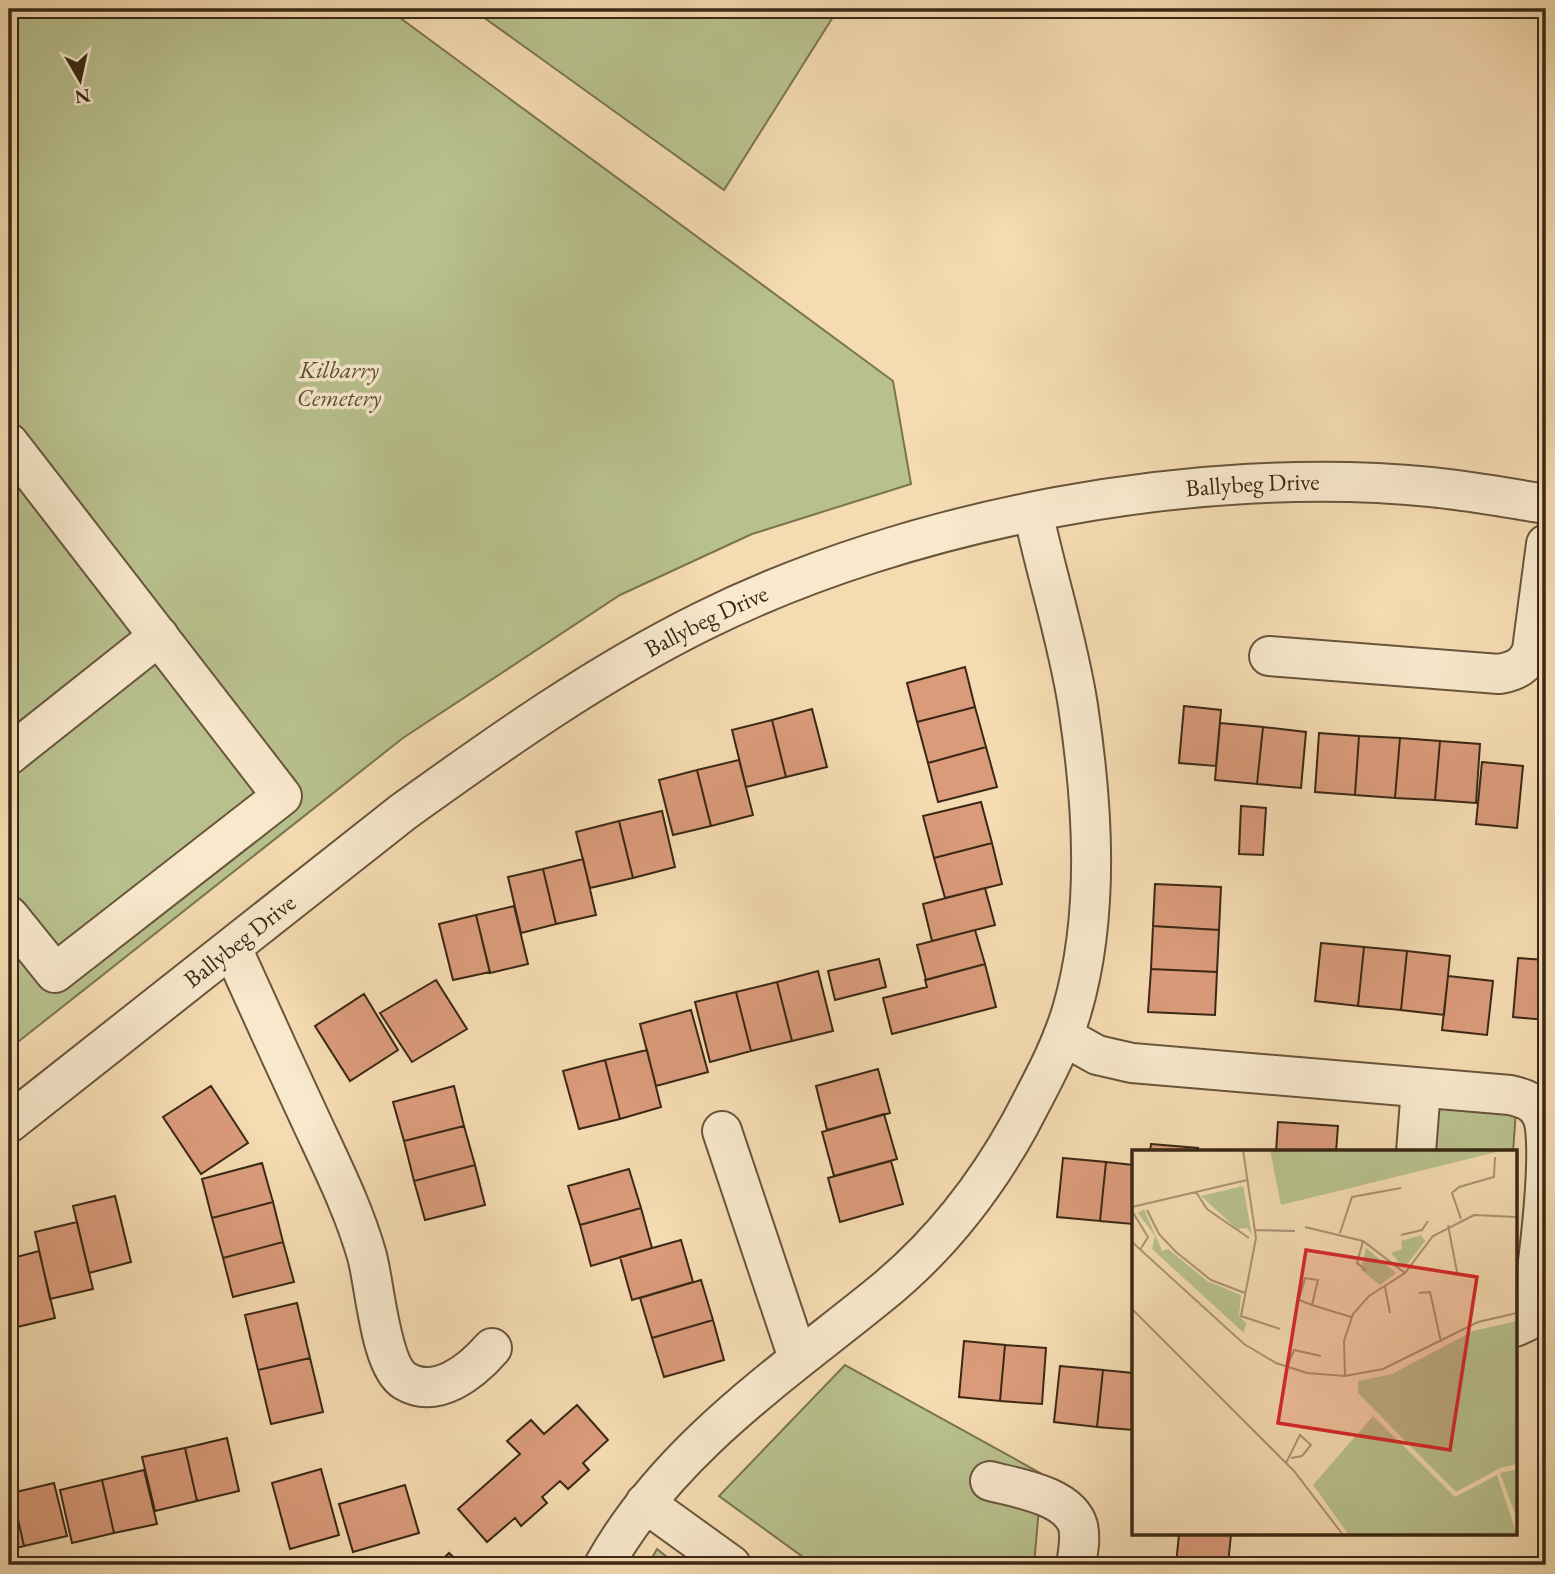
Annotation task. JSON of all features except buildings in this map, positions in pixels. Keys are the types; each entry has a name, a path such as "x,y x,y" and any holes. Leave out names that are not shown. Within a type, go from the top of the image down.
{"street":[{"path":"9,443 282,796 55,973 9,916"},
{"name":"Ballybeg Drive","path":"9,1123 403,812 558,704 716,615 832,568 962,528 1033,512 1146,494 1323,483 1428,486 1546,505"},
{"path":"604,1565 645,1503 705,1438 798,1358 906,1273 950,1228 1007,1147 1063,1036 1078,985 1088,917 1088,802 1078,704 1033,512"},
{"path":"1269,656 1499,674 1514,671 1527,662 1532,650 1546,544"},
{"path":"9,755 159,636"},
{"path":"232,948 346,1196 366,1252 387,1352 395,1371 415,1385 446,1384 478,1364 492,1348"},
{"path":"1063,1036 1097,1055 1132,1063 1524,1098 1541,1114 1546,1139 1534,1294 1530,1315 1525,1322 1516,1326"},
{"path":"1416,1150 1421,1088"},
{"path":"722,1131 798,1358"},
{"path":"990,1481 1046,1498 1067,1510 1078,1528 1076,1565"},
{"path":"645,1503 731,1565"}],"green space":[{"name":"Kilbarry Cemetery","path":"9,9 388,9 893,381 911,484 752,534 620,595 403,738 9,1049"},
{"path":"472,9 838,9 724,190"},
{"path":"1436,1105 1516,1111 1513,1150 1433,1150"},
{"path":"845,1365 1042,1474 1034,1565 814,1565 719,1496"},
{"path":"657,1549 677,1565 648,1565"}]}
